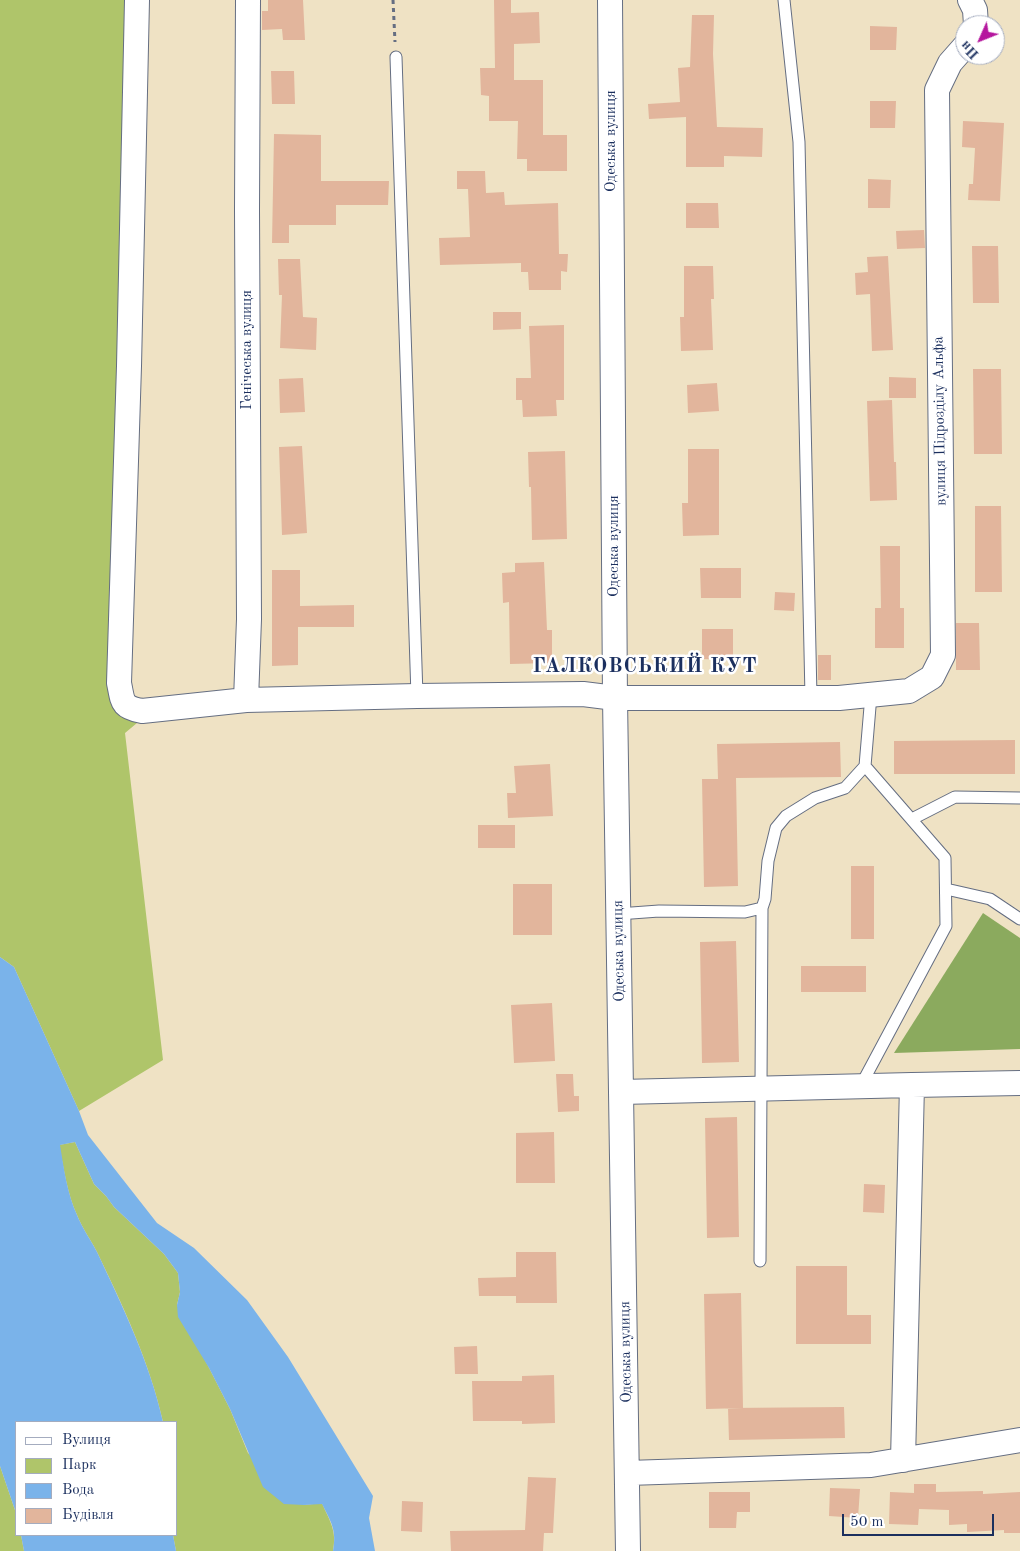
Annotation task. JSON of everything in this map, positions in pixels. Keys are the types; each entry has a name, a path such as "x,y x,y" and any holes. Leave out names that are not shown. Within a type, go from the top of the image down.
{"street":[{"name":"вулиця Підрозділу Альфа","path":"137,0 129,366 119,683 122,702 130,709 142,711 246,700 417,696 583,694 614,698 839,698 909,691 932,677 942,655 937,90 950,63 955,57"},
{"name":"Генічеська вулиця","path":"246,700 249,619 246,210 248,0"},
{"name":"Одеська вулиця","path":"610,0 614,698 628,1551"},
{"path":"970,0 975,15"},
{"path":"621,1092 1020,1083"},
{"path":"903,1460 912,1085"},
{"path":"628,1473 871,1466 1020,1440"}],"lane":[{"path":"784,0 799,142 811,697"},
{"path":"396,57 417,696"},
{"path":"760,1261 762,908 765,899 768,862 776,828 786,816 815,798 846,788 865,766 871,695"},
{"path":"860,1087 946,926 945,858 865,766"},
{"path":"912,819 955,797 1020,798"},
{"path":"946,889 990,899 1020,919"},
{"path":"618,914 659,911 745,912 762,908"}],"path":[{"path":"392,0 396,57"}],"green space":[{"path":"0,0 128,0 114,706 124,718 137,723 125,733 163,1060 79,1111 14,967 0,957"},
{"path":"983,913 1020,938 1020,1049 894,1053"},
{"path":"75,1142 94,1184 114,1207 164,1254 178,1273 180,1292 177,1305 230,1409 248,1453 304,1505 322,1503 333,1532 333,1551 176,1551 173,1536 178,1536 178,1421 163,1421 151,1378 135,1335 107,1272 95,1247 81,1225 74,1207 66,1181 59,1145"},
{"path":"0,1466 15,1510 15,1536 21,1536 24,1551 0,1551"}],"water":[{"path":"0,957 14,967 88,1135 157,1223 194,1248 247,1300 288,1357 373,1496 369,1518 375,1551 333,1551 334,1532 322,1504 284,1504 263,1487 230,1409 209,1368 178,1317 177,1305 180,1292 178,1273 164,1254 114,1207 94,1184 75,1142 60,1145 71,1198 79,1220 97,1252 135,1336 151,1378 163,1421 15,1421 15,1510 0,1466"},
{"path":"21,1536 173,1536 176,1551 24,1551"}],"building":[{"path":"268,0 303,0 305,40 283,40 282,29 262,30 262,11 268,11"},
{"path":"494,0 511,0 511,13 539,12 540,43 514,44 514,80 543,80 543,135 567,135 567,171 527,171 527,159 517,159 518,121 489,121 489,96 481,95 480,68 495,68"},
{"path":"692,15 714,15 713,54 717,127 763,128 762,157 724,156 724,167 686,167 686,117 649,119 648,104 680,102 678,68 690,67"},
{"path":"870,26 897,27 896,50 870,50"},
{"path":"271,71 294,71 295,104 272,104"},
{"path":"870,101 896,101 895,128 870,128"},
{"path":"963,121 1004,123 1000,201 968,200 969,184 973,184 975,148 962,147"},
{"path":"274,134 321,135 321,181 389,181 388,205 336,205 336,225 289,225 289,243 272,243"},
{"path":"457,171 485,171 486,193 504,192 505,205 558,203 559,254 568,254 567,272 561,271 561,290 529,290 528,272 521,272 521,263 440,265 439,238 470,237 468,189 457,189"},
{"path":"868,179 891,180 890,208 868,208"},
{"path":"686,203 718,203 719,228 686,228"},
{"path":"924,230 925,248 897,249 896,231"},
{"path":"972,246 998,246 999,303 973,303"},
{"path":"888,256 893,350 872,351 870,294 856,295 855,273 868,272 867,257"},
{"path":"278,259 300,259 303,317 317,318 316,350 280,348 282,295 279,295"},
{"path":"684,266 713,266 714,299 711,299 713,350 681,351 680,317 684,317"},
{"path":"493,312 521,312 521,329 493,330"},
{"path":"564,325 564,400 556,400 557,416 523,417 522,400 516,400 516,378 531,378 529,326"},
{"path":"973,369 1001,369 1002,454 974,454"},
{"path":"889,377 916,378 916,398 889,398"},
{"path":"303,378 305,412 280,413 279,379"},
{"path":"717,383 719,411 688,413 687,385"},
{"path":"892,400 897,500 870,501 867,401"},
{"path":"302,446 307,533 282,535 279,447"},
{"path":"688,449 719,449 719,535 683,536 682,503 688,503"},
{"path":"565,451 567,539 532,540 528,452"},
{"path":"975,506 1001,506 1002,592 975,592"},
{"path":"880,546 900,546 900,608 904,608 904,648 875,648 875,608 881,608"},
{"path":"544,562 547,630 552,630 552,663 510,664 509,602 503,603 502,573 515,572 515,563"},
{"path":"700,568 741,568 741,598 701,598"},
{"path":"272,570 300,570 300,606 354,605 354,627 298,627 298,665 272,666"},
{"path":"775,592 795,593 794,611 774,610"},
{"path":"956,623 979,623 980,670 956,670"},
{"path":"702,629 733,629 733,660 702,659"},
{"path":"818,655 831,655 831,680 818,680"},
{"path":"1015,740 1015,774 894,774 894,741"},
{"path":"840,742 841,777 736,778 738,886 704,887 702,779 718,779 717,744"},
{"path":"550,764 553,816 508,818 507,793 516,793 514,766"},
{"path":"478,825 515,825 515,848 478,848"},
{"path":"851,866 874,866 874,939 851,939"},
{"path":"513,884 552,884 552,935 513,935"},
{"path":"736,941 739,1062 702,1063 700,942"},
{"path":"801,966 866,966 866,992 801,992"},
{"path":"552,1003 555,1061 514,1063 511,1005"},
{"path":"556,1074 573,1074 574,1096 579,1096 579,1111 558,1112"},
{"path":"737,1117 739,1237 707,1238 705,1118"},
{"path":"554,1132 555,1183 516,1183 516,1133"},
{"path":"864,1184 885,1185 884,1213 863,1212"},
{"path":"516,1252 556,1252 557,1303 516,1303 516,1296 479,1296 478,1278 516,1277"},
{"path":"796,1266 847,1266 847,1315 871,1315 871,1344 796,1344"},
{"path":"741,1293 743,1408 706,1409 704,1294"},
{"path":"477,1346 478,1374 455,1374 454,1347"},
{"path":"554,1375 555,1423 522,1424 522,1421 473,1421 472,1381 522,1381 522,1376"},
{"path":"844,1407 845,1438 729,1440 728,1408"},
{"path":"528,1477 556,1478 553,1533 544,1533 543,1551 451,1551 450,1531 525,1530"},
{"path":"914,1484 936,1484 936,1492 983,1491 983,1494 1020,1492 1020,1533 1004,1533 1004,1530 967,1532 967,1524 949,1525 949,1510 919,1509 918,1525 889,1524 890,1492 914,1493"},
{"path":"830,1488 860,1489 858,1518 829,1516"},
{"path":"709,1492 750,1492 750,1512 737,1512 736,1528 709,1528"},
{"path":"402,1501 423,1502 422,1532 401,1531"}],"district":[{"name":"ГАЛКОВСЬКИЙ КУТ","path":"645,667"}]}
